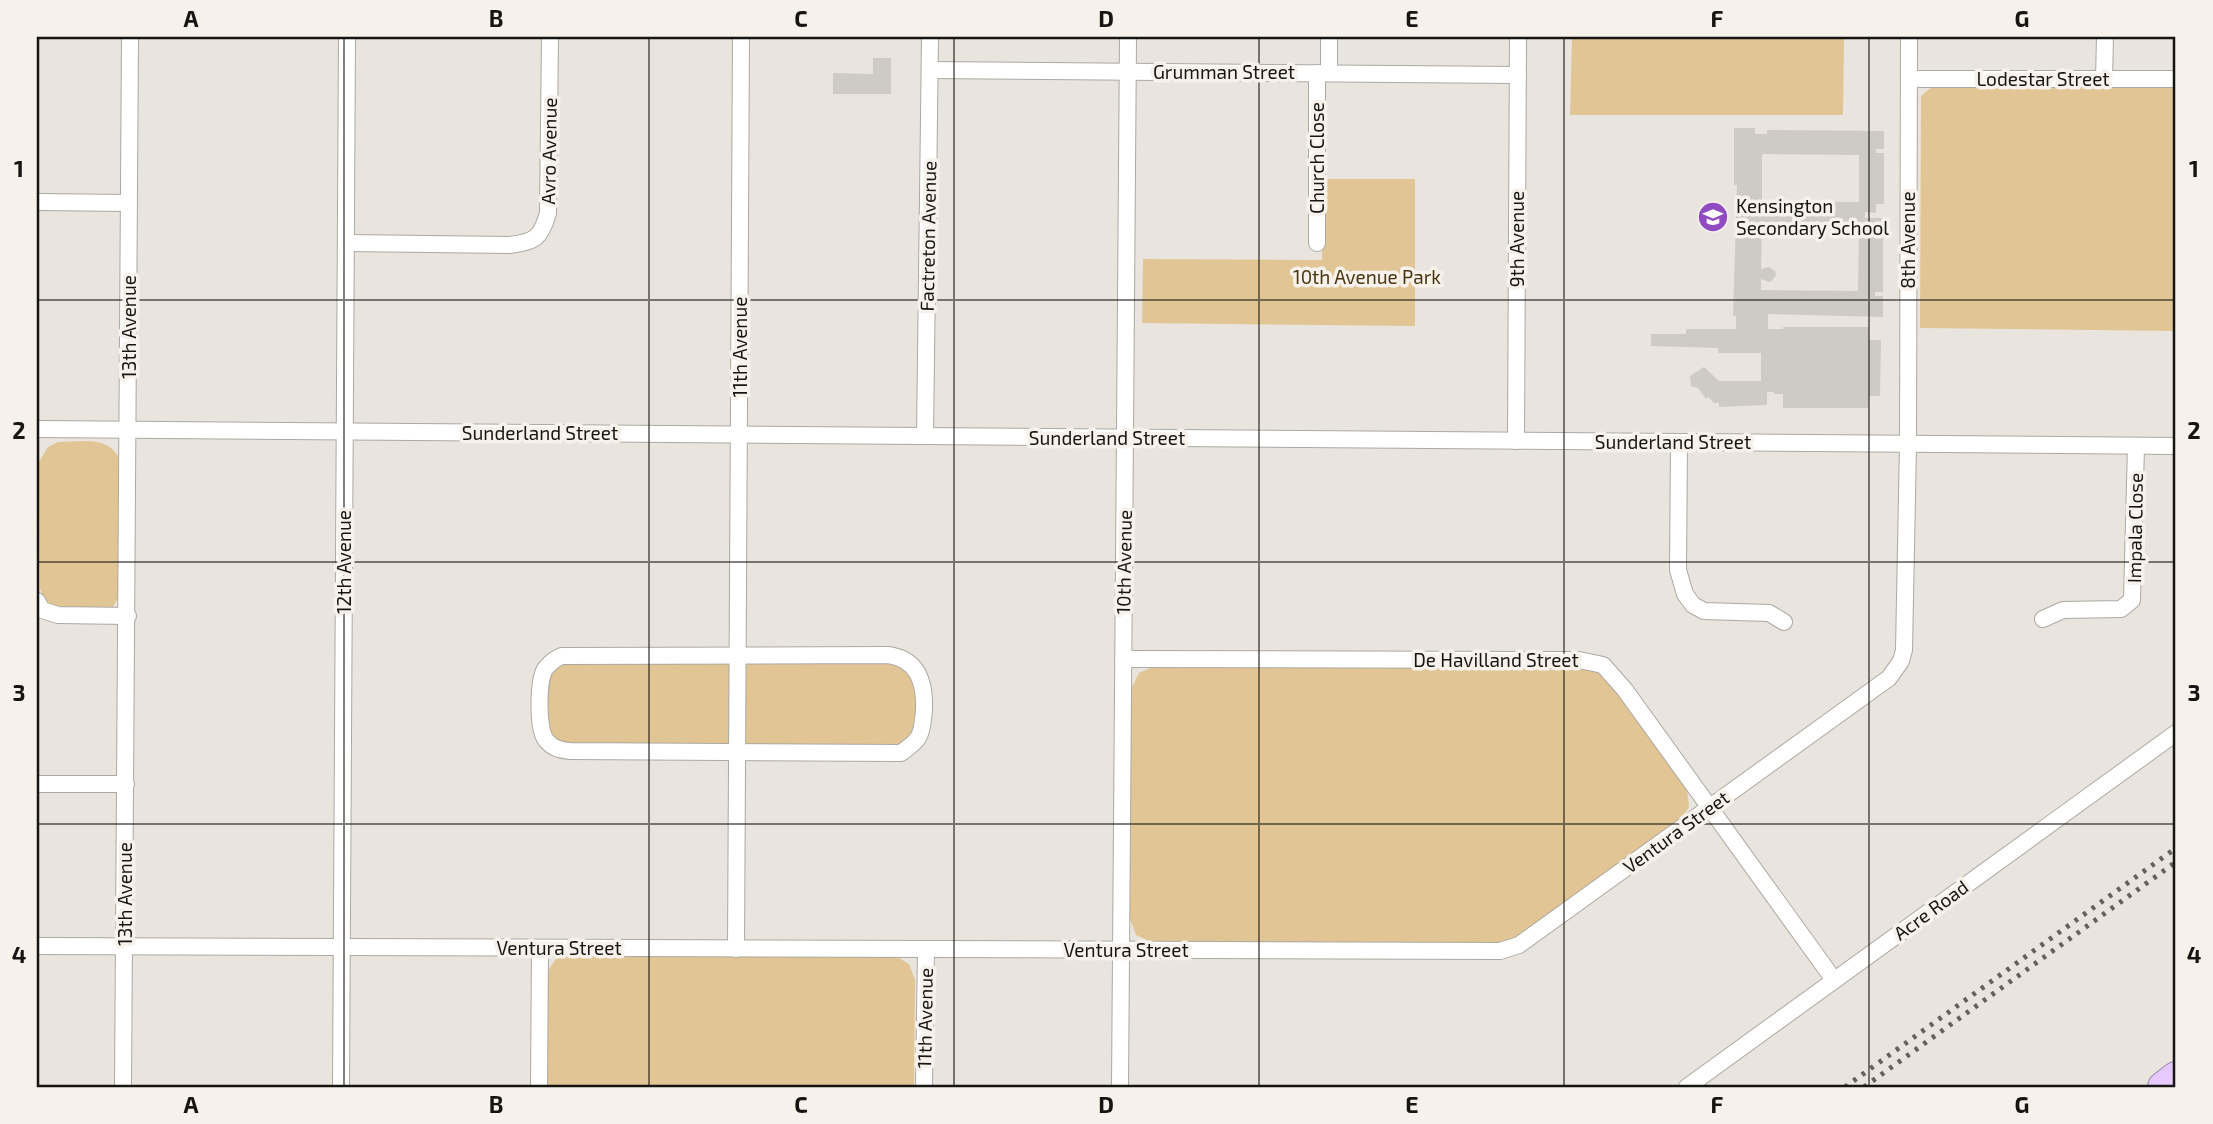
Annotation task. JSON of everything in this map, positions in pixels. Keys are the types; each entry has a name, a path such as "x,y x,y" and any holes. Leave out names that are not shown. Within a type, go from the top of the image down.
{"highway":[{"path":"2162,1087 2176,1077"}],"street":[{"name":"13th Avenue","path":"123,1087 130,37"},
{"name":"12th Avenue","path":"341,1087 347,37"},
{"name":"Avro Avenue","path":"346,243 510,244 534,240 544,229 548,214 550,37"},
{"name":"11th Avenue","path":"736,949 741,37"},
{"name":"Factreton Avenue","path":"925,436 930,37"},
{"name":"10th Avenue","path":"1120,1087 1128,37"},
{"name":"Church Close","path":"1317,243 1323,73 1329,37"},
{"name":"9th Avenue","path":"1516,441 1518,37"},
{"name":"8th Avenue","path":"1908,444 1909,37"},
{"path":"2104,79 2105,37"},
{"name":"Grumman Street","path":"931,71 1518,75"},
{"name":"Lodestar Street","path":"1909,79 2176,79"},
{"path":"37,202 129,203"},
{"name":"Sunderland Street","path":"37,429 2176,446"},
{"path":"1679,442 1678,570 1685,594 1693,605 1704,611 1769,613 1784,622"},
{"name":"Ventura Street","path":"37,946 1509,949 1527,939 1889,678 1901,661 1904,650 1908,444"},
{"name":"Impala Close","path":"2043,619 2063,610 2121,609 2132,600 2136,446"},
{"path":"37,601 42,610 58,615 128,616"},
{"path":"562,656 738,656 897,656 912,664 923,686 923,722 918,738 901,753 570,751 556,749 544,738 541,723 541,678 555,659 562,656"},
{"name":"De Havilland Street","path":"1123,659 1593,661 1603,665 1613,674 1834,980"},
{"name":"Acre Road","path":"1687,1087 2176,733"},
{"path":"37,783 126,784"},
{"path":"539,1087 540,948"},
{"name":"11th Avenue","path":"924,1087 926,949"}],"green space":[{"path":"1572,37 1844,37 1843,115 1570,115"},
{"path":"1939,85 2176,87 2176,331 1920,328 1921,96"},
{"name":"10th Avenue Park","path":"1322,179 1415,179 1415,326 1142,323 1143,259 1322,260"},
{"path":"58,442 100,443 108,446 119,458 119,596 112,609 60,609 44,598 40,588 39,462 48,447"},
{"path":"888,655 912,664 923,722 901,753 570,751 544,738 545,670 550,664"},
{"path":"1157,665 1601,672 1611,682 1687,789 1689,807 1680,820 1505,943 1151,942 1136,935 1130,919 1131,689 1139,673"},
{"path":"566,953 894,955 909,964 915,980 914,1087 547,1087 548,971 555,960"}],"building":[{"path":"873,58 891,58 891,94 833,94 833,73 873,74"},
{"path":"1734,128 1755,128 1755,134 1767,134 1767,130 1884,131 1884,149 1876,149 1876,153 1884,153 1884,204 1876,204 1876,213 1865,212 1865,218 1883,218 1883,292 1875,292 1875,296 1883,296 1883,317 1768,314 1768,329 1869,327 1869,340 1881,340 1880,396 1869,396 1869,408 1783,408 1783,394 1774,392 1767,392 1767,405 1719,407 1719,403 1714,403 1708,397 1706,399 1698,388 1691,386 1690,376 1704,367 1719,381 1761,381 1761,353 1718,353 1718,348 1651,346 1651,334 1686,334 1686,329 1736,329 1736,316 1733,316 1737,185 1734,185","holes":["1762,154 1859,155 1859,202 1762,201","1762,226 1859,227 1858,291 1761,290 1761,279 1770,282 1776,276 1775,271 1769,267 1761,269"]}],"railway":[{"path":"1845,1087 2176,848"},
{"path":"1864,1087 2176,862"}],"place":[{"name":"Kensington Secondary School","path":"1713,217"}]}
